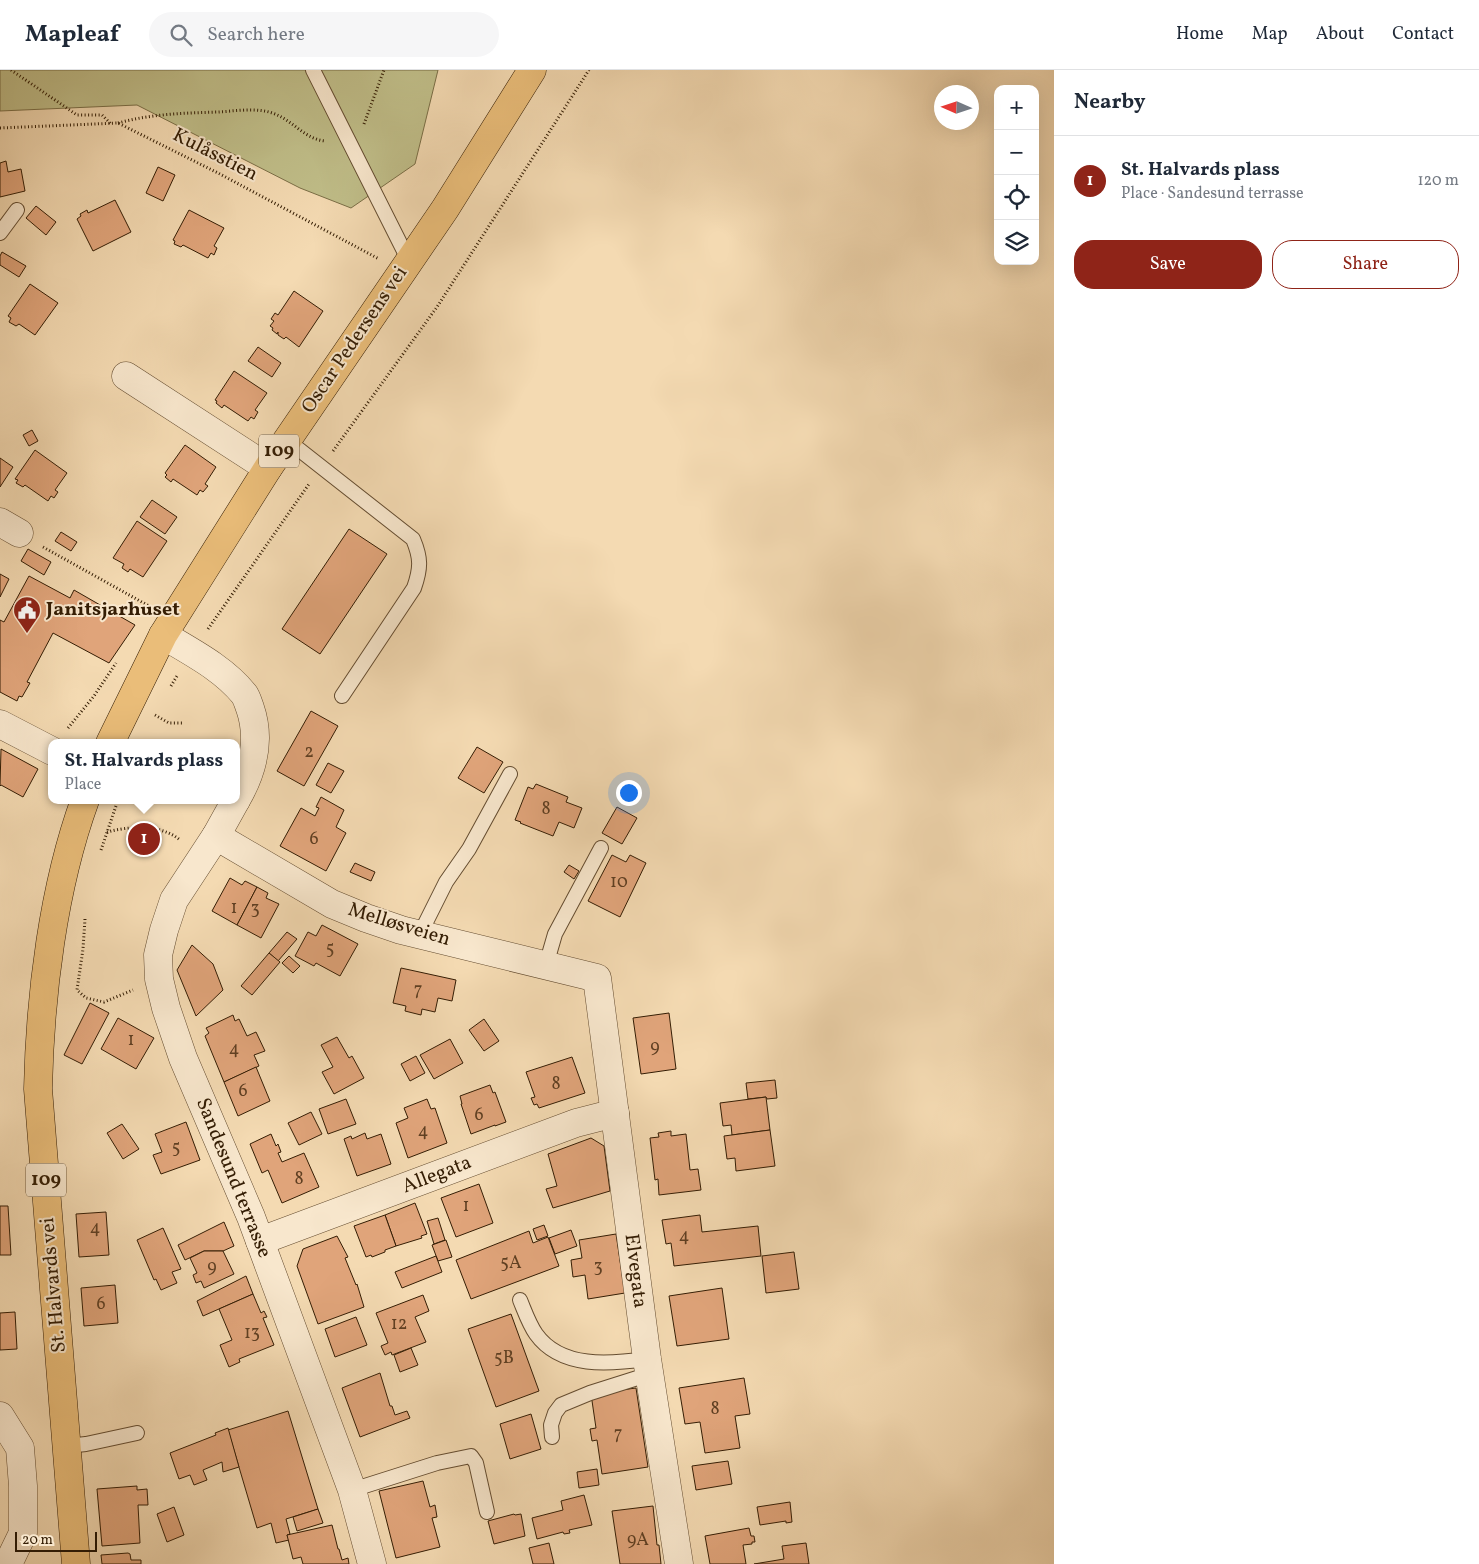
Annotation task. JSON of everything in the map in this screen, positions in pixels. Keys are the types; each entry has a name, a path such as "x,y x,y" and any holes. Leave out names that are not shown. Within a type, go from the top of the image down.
{"main road":[{"name":"Oscar Pedersens vei","path":"112,739 168,627 268,468 445,209 532,70"},
{"name":"St. Halvards vei","path":"76,1564 38,1089 39,1041 43,995 65,869 76,825 84,804"}],"street":[{"path":"126,376 268,468"},
{"name":"Sandesund terrasse","path":"168,627 219,670 245,695 255,730 255,749 244,786 240,793"},
{"path":"0,724 48,749"},
{"name":"Sandesund terrasse","path":"234,804 209,847 174,900 158,955 159,979 166,1008 183,1058 260,1241 352,1490 372,1564"},
{"name":"Melløsveien","path":"209,847 332,904 375,921 597,978"},
{"name":"Elvegata","path":"597,978 648,1367 679,1564"},
{"name":"Allegata","path":"260,1241 576,1123 615,1113"},
{"path":"0,1416 20,1448 23,1486 23,1533 8,1564"}],"lane":[{"path":"313,70 345,134 405,266"},
{"path":"0,234 17,210"},
{"path":"287,440 413,539 419,555 420,573 414,588 342,696"},
{"path":"420,934 446,882 469,849 510,774"},
{"path":"546,965 556,934 602,848"},
{"path":"520,1300 537,1336 564,1356 578,1360 648,1367"},
{"path":"552,1437 551,1425 555,1413 561,1405 648,1367"},
{"path":"67,1446 86,1444 137,1433"},
{"path":"352,1490 437,1462 471,1456 476,1463 487,1512"}],"path":[{"path":"11,70 77,115 102,115 111,124"},
{"path":"0,128 111,124 137,118 184,112 246,110 273,113 289,121 301,132 318,140 328,141 364,126 384,70"},
{"path":"206,631 321,466 437,307 590,70"},
{"name":"Kulåsstien","path":"118,123 405,266"},
{"path":"9,528 168,627"},
{"path":"68,728 94,696 121,656"},
{"path":"154,715 169,723 182,723"},
{"path":"98,858 117,804"},
{"path":"107,832 121,829 150,828 209,847"},
{"path":"85,916 83,949 77,990 86,998 104,1002 159,979"}],"shaded area":[{"path":"0,70 438,70 415,164 351,208 300,188 137,105 0,111"}],"building":[{"path":"6,161 8,172 21,169 25,191 0,197 0,163"},
{"path":"158,167 175,175 163,201 146,193"},
{"path":"115,200 131,232 93,251 77,219 81,216 80,214 87,210 88,213"},
{"path":"36,206 56,222 46,235 26,218"},
{"path":"189,210 224,228 214,246 217,248 214,255 211,253 208,258 183,245 181,247 174,244 175,241 173,240"},
{"path":"2,252 26,266 19,277 0,265"},
{"path":"30,284 58,303 35,335 19,324 16,326 9,322 11,318 8,316"},
{"path":"294,291 323,311 299,347 286,337 284,339 278,335 278,332 277,334 270,326 274,321 271,319 275,313 278,315"},
{"path":"258,347 281,363 272,377 248,361"},
{"path":"234,371 267,393 255,410 258,412 254,419 251,417 248,421 224,405 222,408 216,403 217,401 215,400"},
{"path":"32,430 38,441 29,446 23,435"},
{"path":"185,445 216,467 205,484 208,486 203,492 200,490 197,495 173,479 171,482 165,477 167,475 165,473"},
{"path":"35,450 67,473 55,490 58,492 54,498 51,496 48,501 25,485 23,487 16,483 18,480 15,479"},
{"path":"0,458 13,467 0,487"},
{"path":"152,500 177,517 165,534 140,517"},
{"path":"137,521 167,541 143,577 130,569 128,572 122,568 124,564 113,558"},
{"path":"349,529 387,554 320,654 282,629"},
{"path":"61,532 77,542 71,551 55,541"},
{"path":"28,549 51,562 44,575 21,561"},
{"path":"0,574 9,579 0,597"},
{"path":"29,576 70,598 74,590 135,625 109,663 53,633 27,682 30,683 22,697 19,696 17,701 0,692 0,620 4,622"},
{"path":"311,711 338,726 304,786 277,771"},
{"path":"477,747 503,762 484,793 458,778"},
{"path":"1,749 38,769 23,797 0,786"},
{"path":"328,763 344,771 331,793 316,785"},
{"path":"536,784 568,797 566,802 582,808 574,828 559,822 553,836 515,820 528,787 533,789"},
{"path":"321,797 344,810 336,827 346,833 326,871 280,846 301,808 315,816 319,808 316,807"},
{"path":"617,807 637,818 622,844 602,833"},
{"path":"612,855 626,862 630,855 646,863 620,917 588,901"},
{"path":"355,863 375,872 371,881 350,872"},
{"path":"569,865 579,871 574,879 564,872"},
{"path":"230,878 242,885 245,881 257,887 237,925 212,911"},
{"path":"257,887 268,893 266,898 279,904 261,938 237,925"},
{"path":"322,925 358,944 340,976 316,963 314,966 295,956 308,932 316,936"},
{"path":"287,932 297,939 278,961 269,953"},
{"path":"192,945 213,964 223,990 196,1016 177,970"},
{"path":"269,953 280,962 252,995 241,986"},
{"path":"289,956 300,966 293,973 282,963"},
{"path":"401,968 456,980 452,1001 438,998 435,1012 422,1009 421,1015 405,1011 406,1006 393,1003"},
{"path":"90,1003 109,1013 82,1064 64,1055"},
{"path":"669,1013 676,1069 641,1074 633,1018"},
{"path":"233,1015 235,1021 239,1019 247,1036 256,1032 265,1051 254,1055 259,1066 224,1082 205,1036 209,1033 206,1028"},
{"path":"118,1018 154,1038 136,1069 101,1049"},
{"path":"484,1019 499,1041 484,1051 469,1030"},
{"path":"337,1037 349,1058 352,1056 364,1078 334,1094 322,1072 333,1067 321,1045"},
{"path":"450,1039 463,1063 434,1079 420,1055"},
{"path":"416,1056 425,1073 410,1081 401,1064"},
{"path":"572,1057 585,1093 539,1108 537,1104 534,1105 531,1098 535,1097 526,1072"},
{"path":"256,1067 270,1101 238,1116 224,1082"},
{"path":"775,1080 777,1098 748,1099 746,1083"},
{"path":"490,1085 493,1093 495,1092 506,1122 471,1134 460,1096"},
{"path":"766,1097 770,1130 732,1135 731,1125 723,1126 720,1103"},
{"path":"346,1099 356,1124 328,1134 319,1109"},
{"path":"427,1099 431,1109 435,1108 447,1143 408,1158 396,1123 408,1118 404,1108"},
{"path":"311,1112 322,1134 299,1145 288,1123"},
{"path":"186,1122 200,1160 161,1174 153,1155 162,1152 155,1134"},
{"path":"122,1124 139,1149 123,1159 107,1133"},
{"path":"770,1130 775,1166 736,1171 735,1158 727,1159 724,1136"},
{"path":"671,1131 671,1136 686,1134 690,1170 698,1169 701,1190 659,1195 658,1179 655,1180 650,1138 659,1137 658,1133"},
{"path":"365,1133 367,1139 381,1134 391,1164 357,1176 344,1139 351,1136 352,1139"},
{"path":"271,1134 276,1146 278,1144 281,1152 278,1153 282,1162 304,1153 319,1187 282,1203 268,1170 262,1173 250,1144"},
{"path":"591,1138 604,1146 610,1191 553,1208 546,1189 557,1186 548,1154"},
{"path":"479,1184 493,1223 456,1237 441,1198"},
{"path":"415,1203 427,1234 421,1236 422,1238 396,1246 385,1215"},
{"path":"0,1206 8,1206 11,1255 0,1255"},
{"path":"106,1212 109,1255 79,1257 76,1214"},
{"path":"385,1215 396,1246 372,1257 371,1255 366,1257 354,1226"},
{"path":"700,1215 702,1232 758,1226 761,1256 674,1266 671,1243 666,1244 662,1220"},
{"path":"438,1218 445,1240 434,1244 427,1221"},
{"path":"224,1222 234,1246 223,1251 204,1251 185,1260 178,1245"},
{"path":"544,1225 548,1236 537,1240 533,1229"},
{"path":"163,1228 181,1269 172,1272 177,1283 161,1290 156,1279 154,1280 137,1240"},
{"path":"571,1230 577,1246 555,1254 549,1238"},
{"path":"529,1231 533,1243 548,1237 559,1266 471,1299 456,1260"},
{"path":"616,1234 625,1293 588,1299 585,1275 573,1277 571,1260 582,1258 579,1240"},
{"path":"337,1236 348,1257 345,1258 357,1284 364,1307 318,1324 297,1266 303,1249"},
{"path":"446,1240 452,1257 438,1261 432,1245"},
{"path":"204,1251 223,1251 234,1274 204,1288 201,1281 196,1283 193,1275 197,1273 190,1258"},
{"path":"794,1252 799,1289 766,1293 762,1256"},
{"path":"436,1256 442,1272 402,1288 395,1272"},
{"path":"246,1276 253,1294 203,1316 197,1301"},
{"path":"115,1285 118,1323 84,1326 81,1288"},
{"path":"722,1288 729,1339 677,1346 669,1296"},
{"path":"253,1294 261,1313 264,1311 267,1317 263,1318 274,1345 239,1359 240,1362 229,1367 220,1345 232,1340 219,1309"},
{"path":"423,1295 429,1311 415,1317 426,1342 392,1355 391,1352 385,1355 381,1346 388,1343 376,1313"},
{"path":"15,1312 17,1349 0,1350 0,1313"},
{"path":"511,1314 539,1391 496,1407 468,1329"},
{"path":"356,1317 367,1345 335,1357 325,1329"},
{"path":"411,1348 418,1365 400,1372 394,1355"},
{"path":"380,1373 390,1406 392,1406 395,1415 407,1411 410,1418 360,1437 342,1388"},
{"path":"744,1378 750,1414 735,1416 740,1448 705,1453 700,1422 685,1424 679,1388"},
{"path":"636,1388 648,1467 602,1474 597,1440 592,1441 590,1429 596,1428 591,1394"},
{"path":"288,1411 318,1509 286,1519 290,1534 287,1535 289,1540 276,1543 271,1523 257,1528 228,1430"},
{"path":"531,1414 541,1449 510,1459 500,1424"},
{"path":"228,1428 239,1467 223,1472 222,1462 203,1470 207,1480 194,1485 190,1475 179,1479 170,1453 216,1435 215,1433"},
{"path":"728,1461 732,1484 696,1490 692,1466"},
{"path":"597,1469 599,1485 579,1488 577,1472"},
{"path":"423,1481 430,1507 435,1505 437,1517 432,1518 440,1547 396,1558 379,1491"},
{"path":"137,1486 137,1490 147,1489 148,1505 138,1505 140,1543 102,1546 97,1489"},
{"path":"584,1495 592,1525 569,1530 570,1533 564,1534 563,1532 537,1539 532,1518 563,1510 561,1501"},
{"path":"790,1502 792,1522 786,1523 786,1521 760,1525 757,1507"},
{"path":"653,1506 661,1564 620,1564 612,1511"},
{"path":"174,1507 184,1535 167,1542 157,1514"},
{"path":"318,1509 323,1523 297,1531 293,1517"},
{"path":"521,1514 525,1536 494,1544 488,1521"},
{"path":"332,1525 342,1560 348,1558 349,1564 303,1564 301,1557 293,1559 287,1535"},
{"path":"749,1528 755,1542 743,1545 746,1564 710,1564 705,1536"},
{"path":"549,1543 554,1564 533,1564 529,1548"},
{"path":"806,1543 809,1564 754,1564 784,1559 782,1546"},
{"path":"128,1553 131,1560 141,1560 141,1564 102,1564 101,1555"}],"place":[{"name":"Janitsjarhuset","path":"27,634"},
{"name":"St. Halvards plass","path":"144,839"}]}
